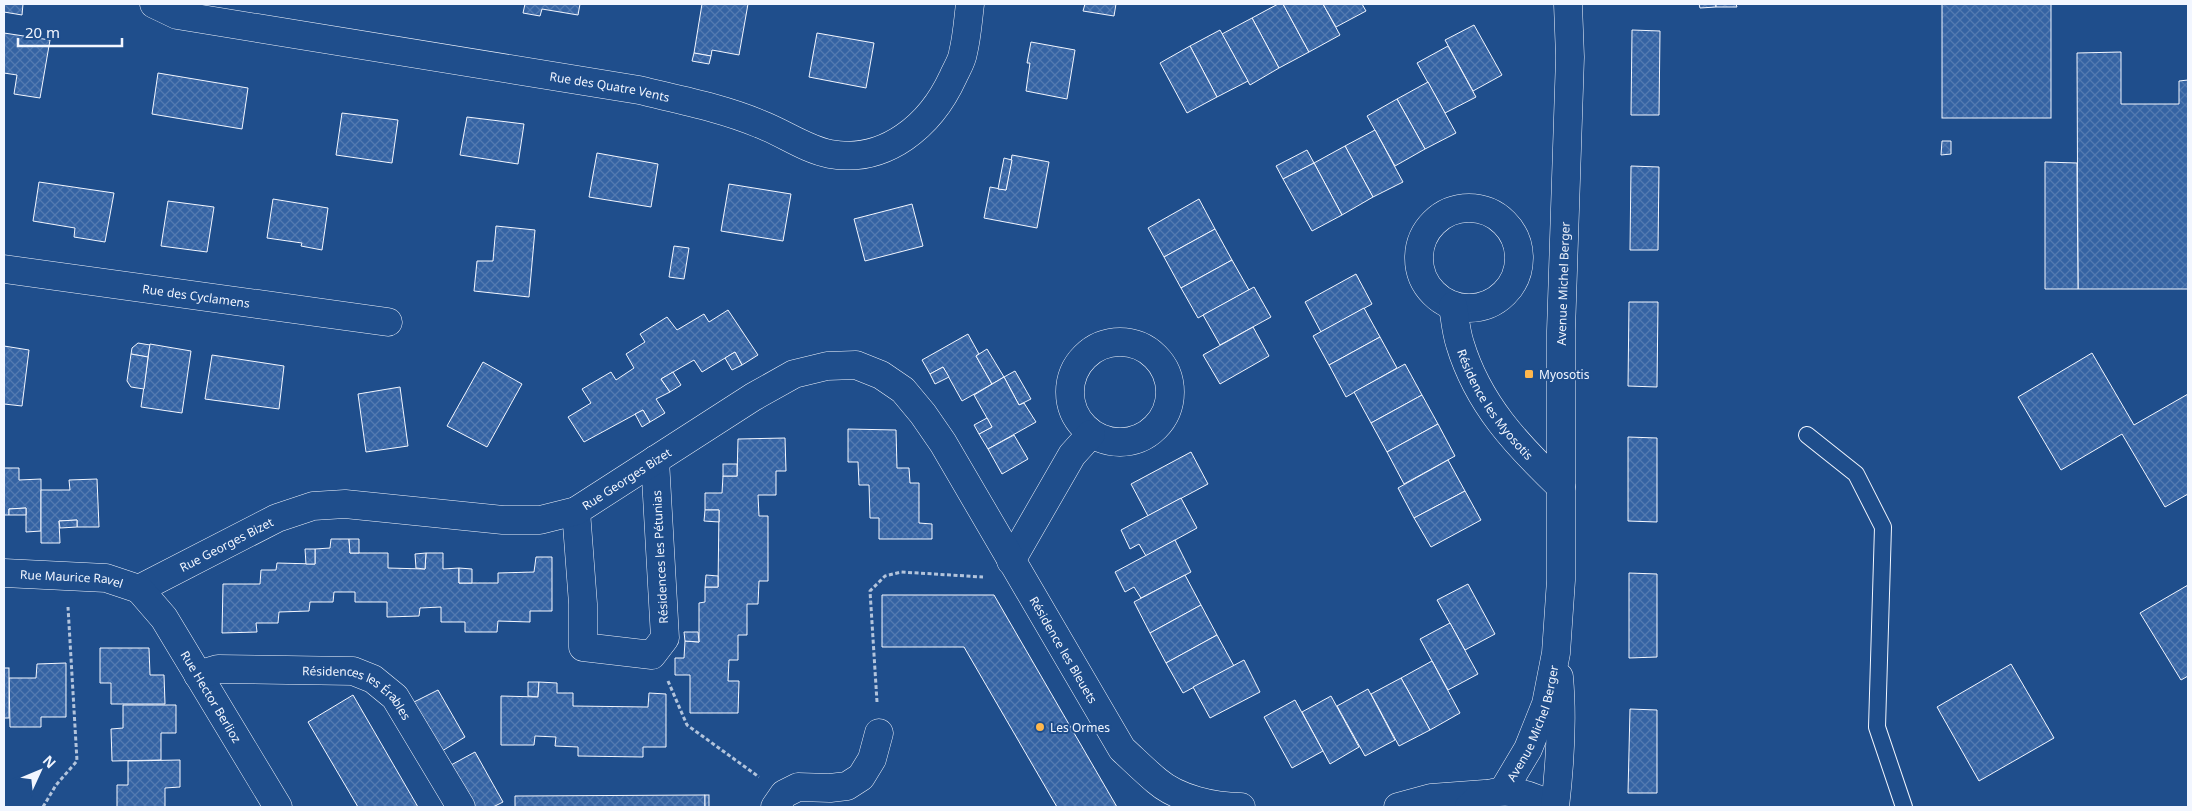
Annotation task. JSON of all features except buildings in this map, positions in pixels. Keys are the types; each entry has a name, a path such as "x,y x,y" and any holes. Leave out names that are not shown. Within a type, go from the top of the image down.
{"street":[{"name":"Rue des Quatre Vents","path":"154,4 177,15 639,90 700,104 760,124 798,142 830,154 863,154 889,148 918,128 944,96 963,54 970,4"},
{"name":"Avenue Michel Berger","path":"1486,797 1528,749 1546,704 1556,653 1560,580 1561,331 1570,57 1568,4"},
{"name":"Rue des Cyclamens","path":"4,268 388,322"},
{"name":"Résidence les Myosotis","path":"1453,306 1460,344 1476,383 1495,416 1528,455 1561,487"},
{"name":"Rue Georges Bizet","path":"139,589 277,518 313,506 345,504 512,520 540,520 576,511 752,397 794,374 827,366 856,365 881,375 903,390 923,414 943,444 1017,570"},
{"path":"1017,570 1072,455 1090,434"},
{"name":"Résidences les Pétunias","path":"652,655 665,638 656,460"},
{"path":"576,511 583,604 583,647 652,655"},
{"name":"Résidence les Bleuets","path":"1017,570 1122,749 1158,783 1188,797 1220,807 1241,807"},
{"name":"Rue Maurice Ravel","path":"4,573 106,578 139,589"},
{"name":"Rue Hector Berlioz","path":"139,589 164,618 278,807"},
{"name":"Avenue Michel Berger","path":"1486,797 1541,800 1553,807 1560,768 1562,712 1556,653"},
{"name":"Résidences les Érables","path":"198,675 218,669 353,671 373,679 395,697 460,807"},
{"path":"780,801 798,787 830,788 847,786 861,777 872,759 878,733"},
{"path":"1398,807 1431,798 1486,797"}],"lane":[{"path":"1807,434 1856,474 1883,527 1877,727 1904,807"}],"path":[{"path":"878,733 870,591 885,576 901,572 1017,570"},
{"path":"43,807 56,785 77,761 66,576"},
{"path":"652,655 672,686 687,725 780,801"}],"place":[{"name":"Myosotis","path":"1529,374"},
{"name":"Les Ormes","path":"1040,727"}]}
